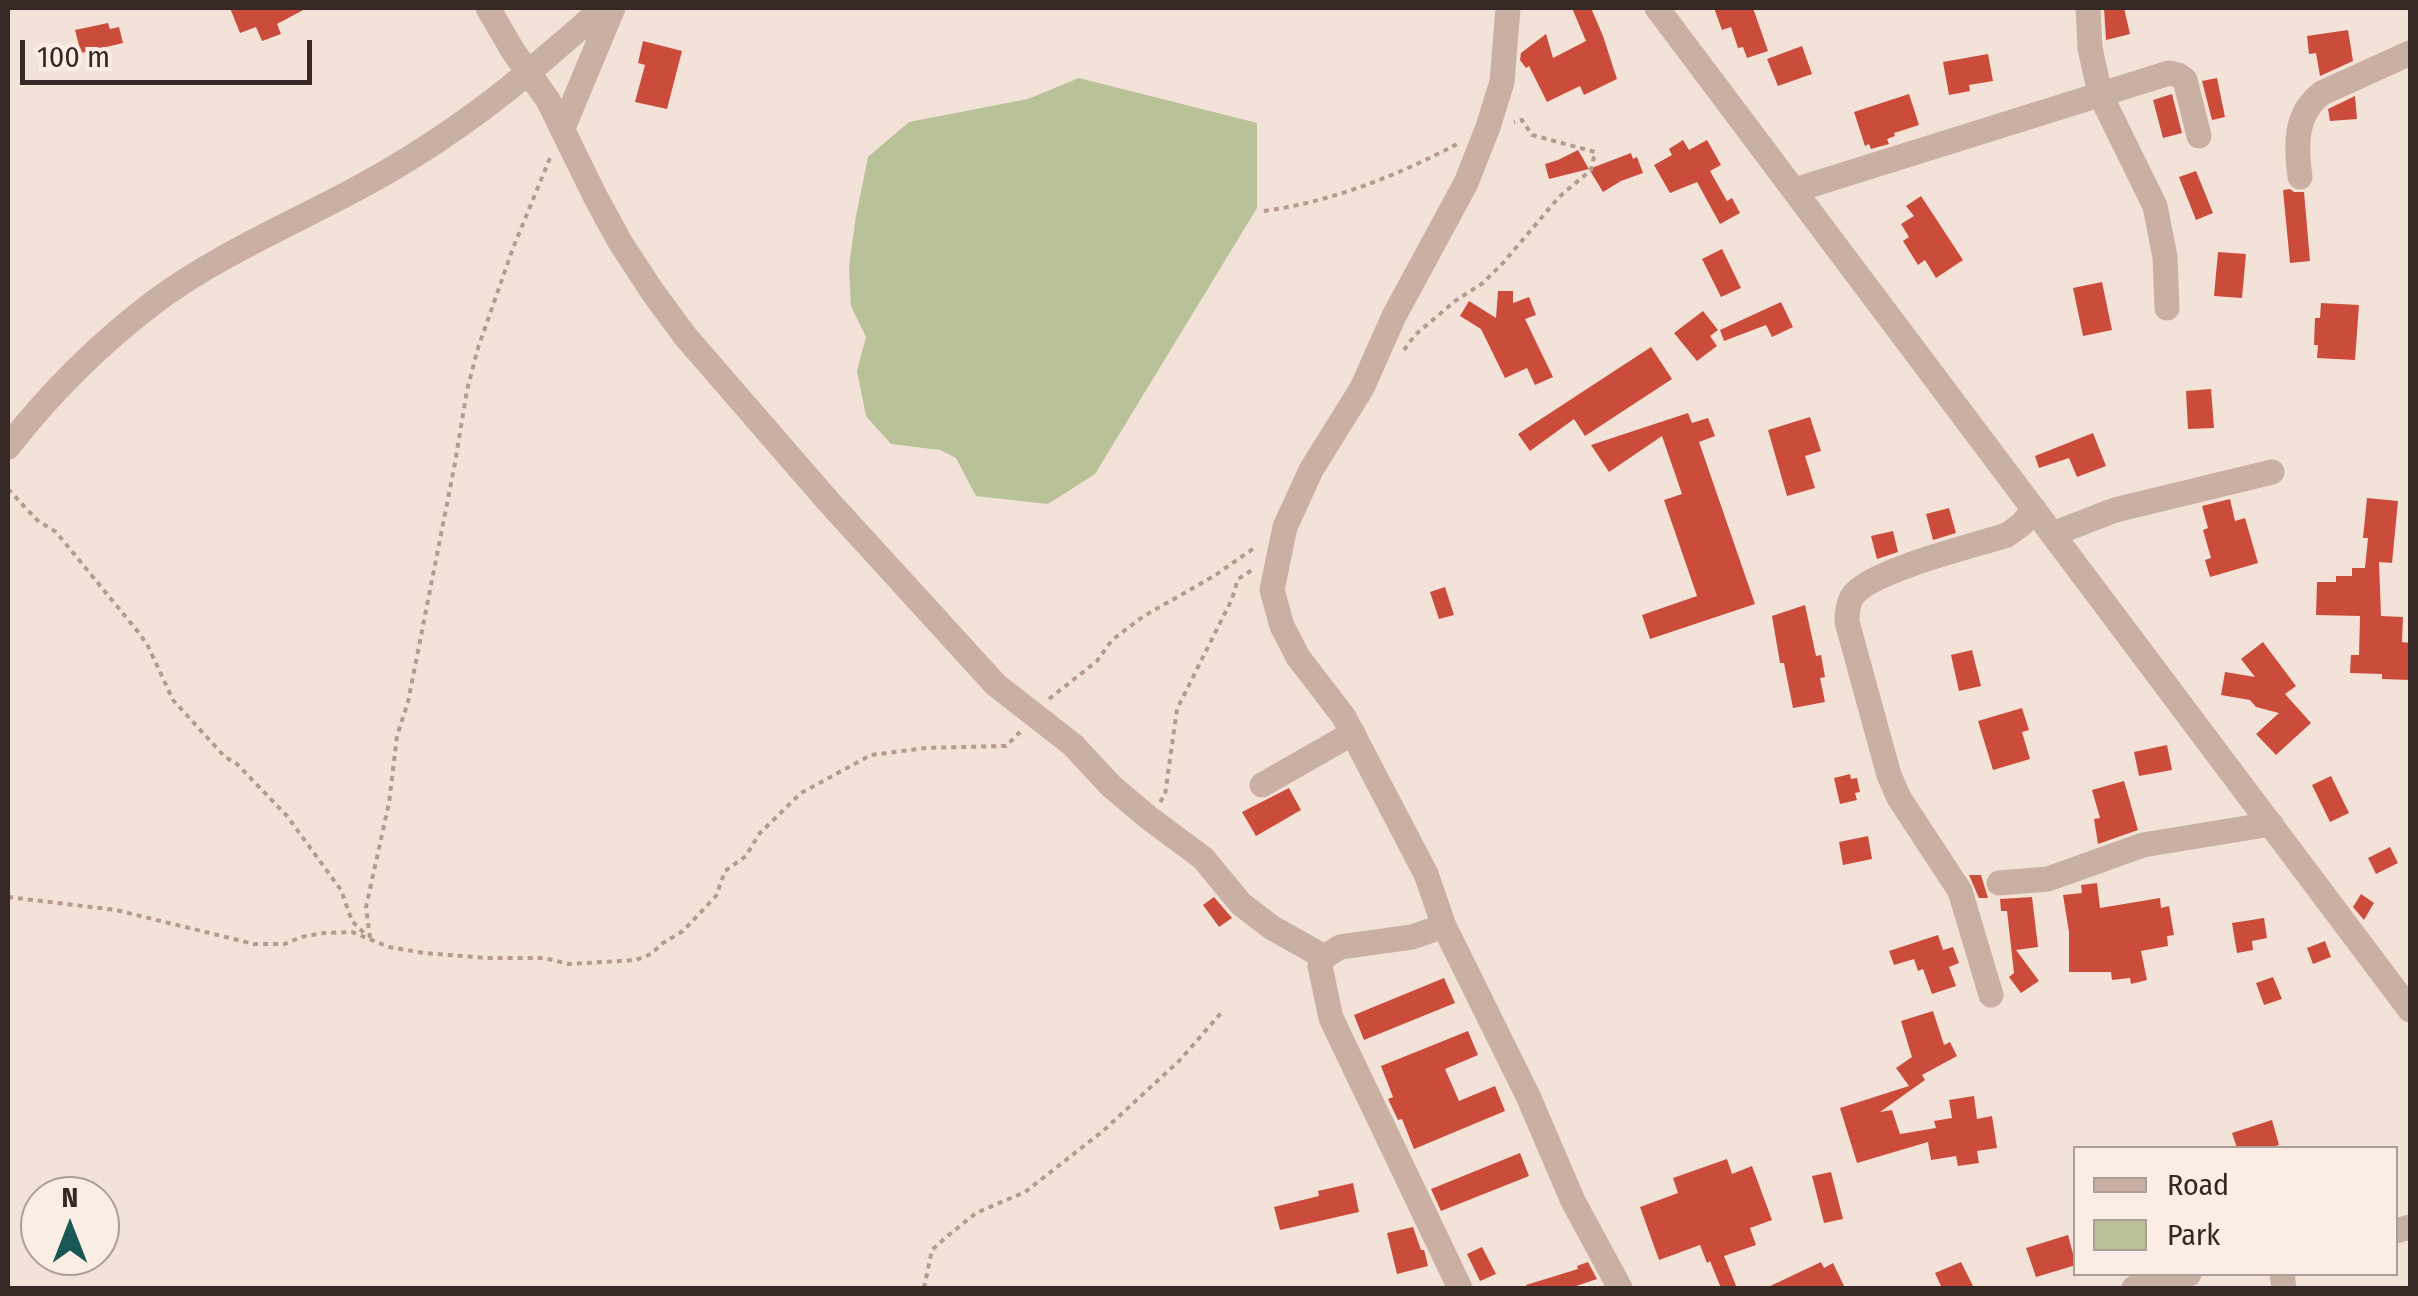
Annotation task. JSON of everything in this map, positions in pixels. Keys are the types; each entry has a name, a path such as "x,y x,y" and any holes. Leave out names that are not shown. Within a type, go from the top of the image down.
{"street":[{"path":"488,8 548,100 620,242 652,291 685,336 828,501 996,685 1072,745 1110,786 1204,858 1241,904 1271,927 1324,957"},
{"path":"8,447 80,364 154,303 201,271 433,144 530,72 602,8"},
{"path":"563,128 613,8"},
{"path":"1508,8 1502,82 1466,183 1394,316 1362,388 1311,470 1285,528 1272,590 1282,626 1298,657 1344,716 1426,874 1444,926 1528,1096 1573,1201 1620,1288"},
{"path":"2088,8 2090,48 2100,94 2155,206 2165,258 2166,308"},
{"path":"1671,11 1795,190 2410,1010"},
{"path":"2300,178 2297,141 2306,109 2313,100 2322,92 2410,53"},
{"path":"1795,190 2169,73 2184,80 2199,136"},
{"path":"2053,534 2115,510 2272,472"},
{"path":"1991,995 1960,892 1899,798 1889,775 1847,613 1857,590 1897,569 2007,535 2034,509"},
{"path":"1262,785 1353,734"},
{"path":"1999,883 2048,879 2143,845 2271,824"},
{"path":"1444,926 1412,937 1340,947 1324,957 1320,966 1330,1018 1460,1288"},
{"path":"2134,1288 2181,1276"}],"path":[{"path":"1264,211 1346,192 1407,168 1488,127 1522,120 1532,135 1594,152 1591,170 1559,197 1483,283 1454,301 1415,336 1399,357"},
{"path":"370,938 366,907 471,376 502,278 563,128"},
{"path":"8,489 38,520 56,532 139,633 174,700 225,757 237,764 287,816 341,890 352,921 370,938"},
{"path":"8,897 116,910 254,944 285,944 301,937 352,932 389,947 487,958 544,958 569,964 636,960 652,954 683,931 716,896 725,871 746,856 759,834 801,793 870,756 926,748 1006,746 1053,695 1097,661 1112,640 1285,528"},
{"path":"1149,818 1165,795 1177,709 1232,599 1238,579 1279,557"},
{"path":"924,1288 932,1250 944,1238 976,1213 1025,1192 1103,1132 1180,1062 1222,1012"}],"green space":[{"path":"1079,78 1257,123 1257,208 1095,474 1048,504 976,496 956,458 940,450 891,444 866,416 857,371 866,337 851,306 849,266 868,157 909,122 1028,99"}],"building":[{"path":"230,8 307,8 277,24 281,34 262,41 256,27 240,33"},
{"path":"1572,8 1591,8 1617,79 1584,95 1580,86 1547,102 1529,66 1526,68 1520,60 1521,53 1546,34 1553,58 1586,41"},
{"path":"1714,8 1753,8 1768,51 1747,58 1743,47 1738,48 1731,27 1722,30"},
{"path":"2104,8 2124,8 2130,34 2106,40"},
{"path":"108,23 110,29 119,27 123,43 81,53 75,30"},
{"path":"2348,30 2353,61 2320,76 2316,53 2309,54 2307,36"},
{"path":"643,41 682,51 667,109 635,102 645,65 638,63"},
{"path":"1802,46 1812,74 1778,86 1767,59"},
{"path":"1988,54 1993,81 1969,85 1970,91 1949,95 1943,62"},
{"path":"2217,78 2225,117 2212,120 2202,81"},
{"path":"1909,94 1919,125 1894,133 1887,139 1889,144 1871,149 1869,144 1865,146 1854,112"},
{"path":"2172,94 2182,133 2163,138 2153,100"},
{"path":"2355,96 2357,119 2330,121 2328,109"},
{"path":"1683,140 1689,150 1707,140 1721,165 1710,171 1727,201 1732,198 1740,213 1720,224 1697,182 1670,193 1654,165 1672,155 1669,149"},
{"path":"1578,150 1589,169 1549,179 1545,164"},
{"path":"1631,153 1633,159 1637,157 1643,173 1603,192 1589,169"},
{"path":"2196,171 2213,213 2196,220 2179,177"},
{"path":"2283,190 2304,192 2310,261 2290,263"},
{"path":"1921,196 1963,260 1936,278 1925,260 1918,265 1903,241 1909,237 1901,224 1914,216 1906,206"},
{"path":"1722,249 1741,288 1721,297 1702,259"},
{"path":"2218,252 2246,254 2242,298 2214,296"},
{"path":"2102,282 2112,330 2083,336 2073,288"},
{"path":"1498,291 1513,291 1513,303 1529,297 1536,315 1525,319 1553,377 1535,385 1527,368 1505,378 1481,329 1460,316 1469,301 1496,318"},
{"path":"1781,302 1793,327 1772,337 1766,325 1724,341 1720,330"},
{"path":"2321,303 2359,305 2355,360 2317,358 2315,318 2320,318"},
{"path":"1703,311 1718,330 1710,336 1717,346 1697,361 1674,333"},
{"path":"1651,347 1672,379 1585,436 1574,419 1530,451 1518,434"},
{"path":"2211,389 2214,428 2188,429 2186,391"},
{"path":"1688,413 1692,423 1708,418 1715,436 1699,442 1755,604 1650,639 1642,615 1697,596 1664,500 1682,494 1662,436 1609,472 1591,445"},
{"path":"1810,417 1821,451 1805,456 1815,488 1787,496 1768,430"},
{"path":"2093,433 2106,466 2077,477 2069,458 2039,468 2035,456"},
{"path":"2367,498 2398,501 2392,563 2379,562 2381,616 2403,617 2402,642 2410,643 2410,680 2350,673 2351,655 2359,655 2360,616 2316,615 2317,582 2336,582 2336,576 2352,576 2352,568 2365,568"},
{"path":"2230,499 2235,521 2245,518 2258,563 2210,577 2205,560 2211,558 2203,530 2208,528 2202,506"},
{"path":"1949,508 1956,533 1933,540 1926,514"},
{"path":"1893,531 1898,552 1877,559 1871,536"},
{"path":"1445,587 1454,615 1439,619 1430,592"},
{"path":"1805,605 1816,656 1821,655 1825,702 1793,708 1772,616"},
{"path":"2263,642 2296,686 2285,694 2311,723 2276,755 2256,734 2279,713 2256,707 2250,700 2221,695 2225,672 2255,677 2241,659"},
{"path":"1972,650 1981,686 1959,691 1951,655"},
{"path":"2022,708 2029,730 2022,732 2030,759 1993,770 1978,721"},
{"path":"2167,745 2172,770 2139,776 2134,752"},
{"path":"1850,774 1851,779 1857,778 1860,792 1855,793 1857,800 1840,804 1834,778"},
{"path":"2331,776 2349,813 2330,822 2312,785"},
{"path":"2124,781 2138,830 2098,844 2094,819 2100,818 2092,790"},
{"path":"1289,788 1301,810 1256,836 1242,812"},
{"path":"1868,836 1872,859 1843,865 1839,842"},
{"path":"2390,847 2398,863 2376,874 2368,858"},
{"path":"1969,875 1981,875 1988,898 1979,898"},
{"path":"2097,883 2100,908 2160,898 2161,908 2169,906 2174,935 2167,936 2168,946 2141,951 2147,980 2131,984 2130,978 2112,980 2111,972 2069,972 2069,932 2063,895 2082,893 2081,885"},
{"path":"2361,894 2374,903 2364,920 2353,907"},
{"path":"1214,897 1232,918 1219,927 1203,905"},
{"path":"2032,897 2038,947 2016,950 2039,981 2021,993 2009,977 2014,973 2007,911 2001,911 2000,899"},
{"path":"2264,918 2267,938 2252,941 2253,950 2237,953 2232,923"},
{"path":"1938,935 1943,950 1953,947 1959,963 1949,967 1956,986 1932,994 1923,969 1918,971 1914,959 1894,965 1889,951"},
{"path":"2325,941 2331,957 2313,964 2307,948"},
{"path":"2273,977 2282,999 2264,1005 2256,983"},
{"path":"1444,978 1455,1003 1364,1040 1354,1015"},
{"path":"1933,1011 1944,1045 1950,1042 1957,1056 1922,1075 1925,1080 1880,1112 1892,1110 1900,1134 1936,1128 1934,1121 1952,1118 1949,1100 1974,1096 1977,1119 1992,1116 1997,1148 1977,1151 1979,1163 1958,1166 1956,1156 1931,1160 1928,1142 1857,1163 1840,1108 1909,1086 1896,1068 1912,1057 1901,1021"},
{"path":"1468,1031 1478,1055 1445,1069 1459,1101 1495,1086 1505,1111 1414,1149 1402,1119 1398,1120 1388,1099 1393,1097 1381,1066"},
{"path":"2272,1120 2279,1145 2236,1146 2232,1133"},
{"path":"1520,1153 1529,1176 1441,1211 1431,1189"},
{"path":"1727,1159 1732,1174 1752,1166 1772,1220 1750,1228 1756,1245 1724,1256 1737,1288 1721,1288 1700,1245 1659,1260 1640,1207 1678,1193 1673,1178"},
{"path":"1831,1172 1843,1219 1824,1223 1812,1176"},
{"path":"1353,1183 1359,1212 1280,1230 1274,1207"},
{"path":"1413,1227 1428,1266 1397,1274 1387,1233"},
{"path":"2068,1235 2073,1266 2036,1277 2026,1248"},
{"path":"1482,1247 1496,1274 1480,1281 1467,1254"},
{"path":"1588,1262 1597,1279 1570,1288 1527,1288 1526,1285 1578,1269 1577,1266"},
{"path":"1821,1262 1824,1268 1833,1263 1845,1288 1766,1288"},
{"path":"1961,1262 1974,1288 1942,1288 1935,1273"}]}
